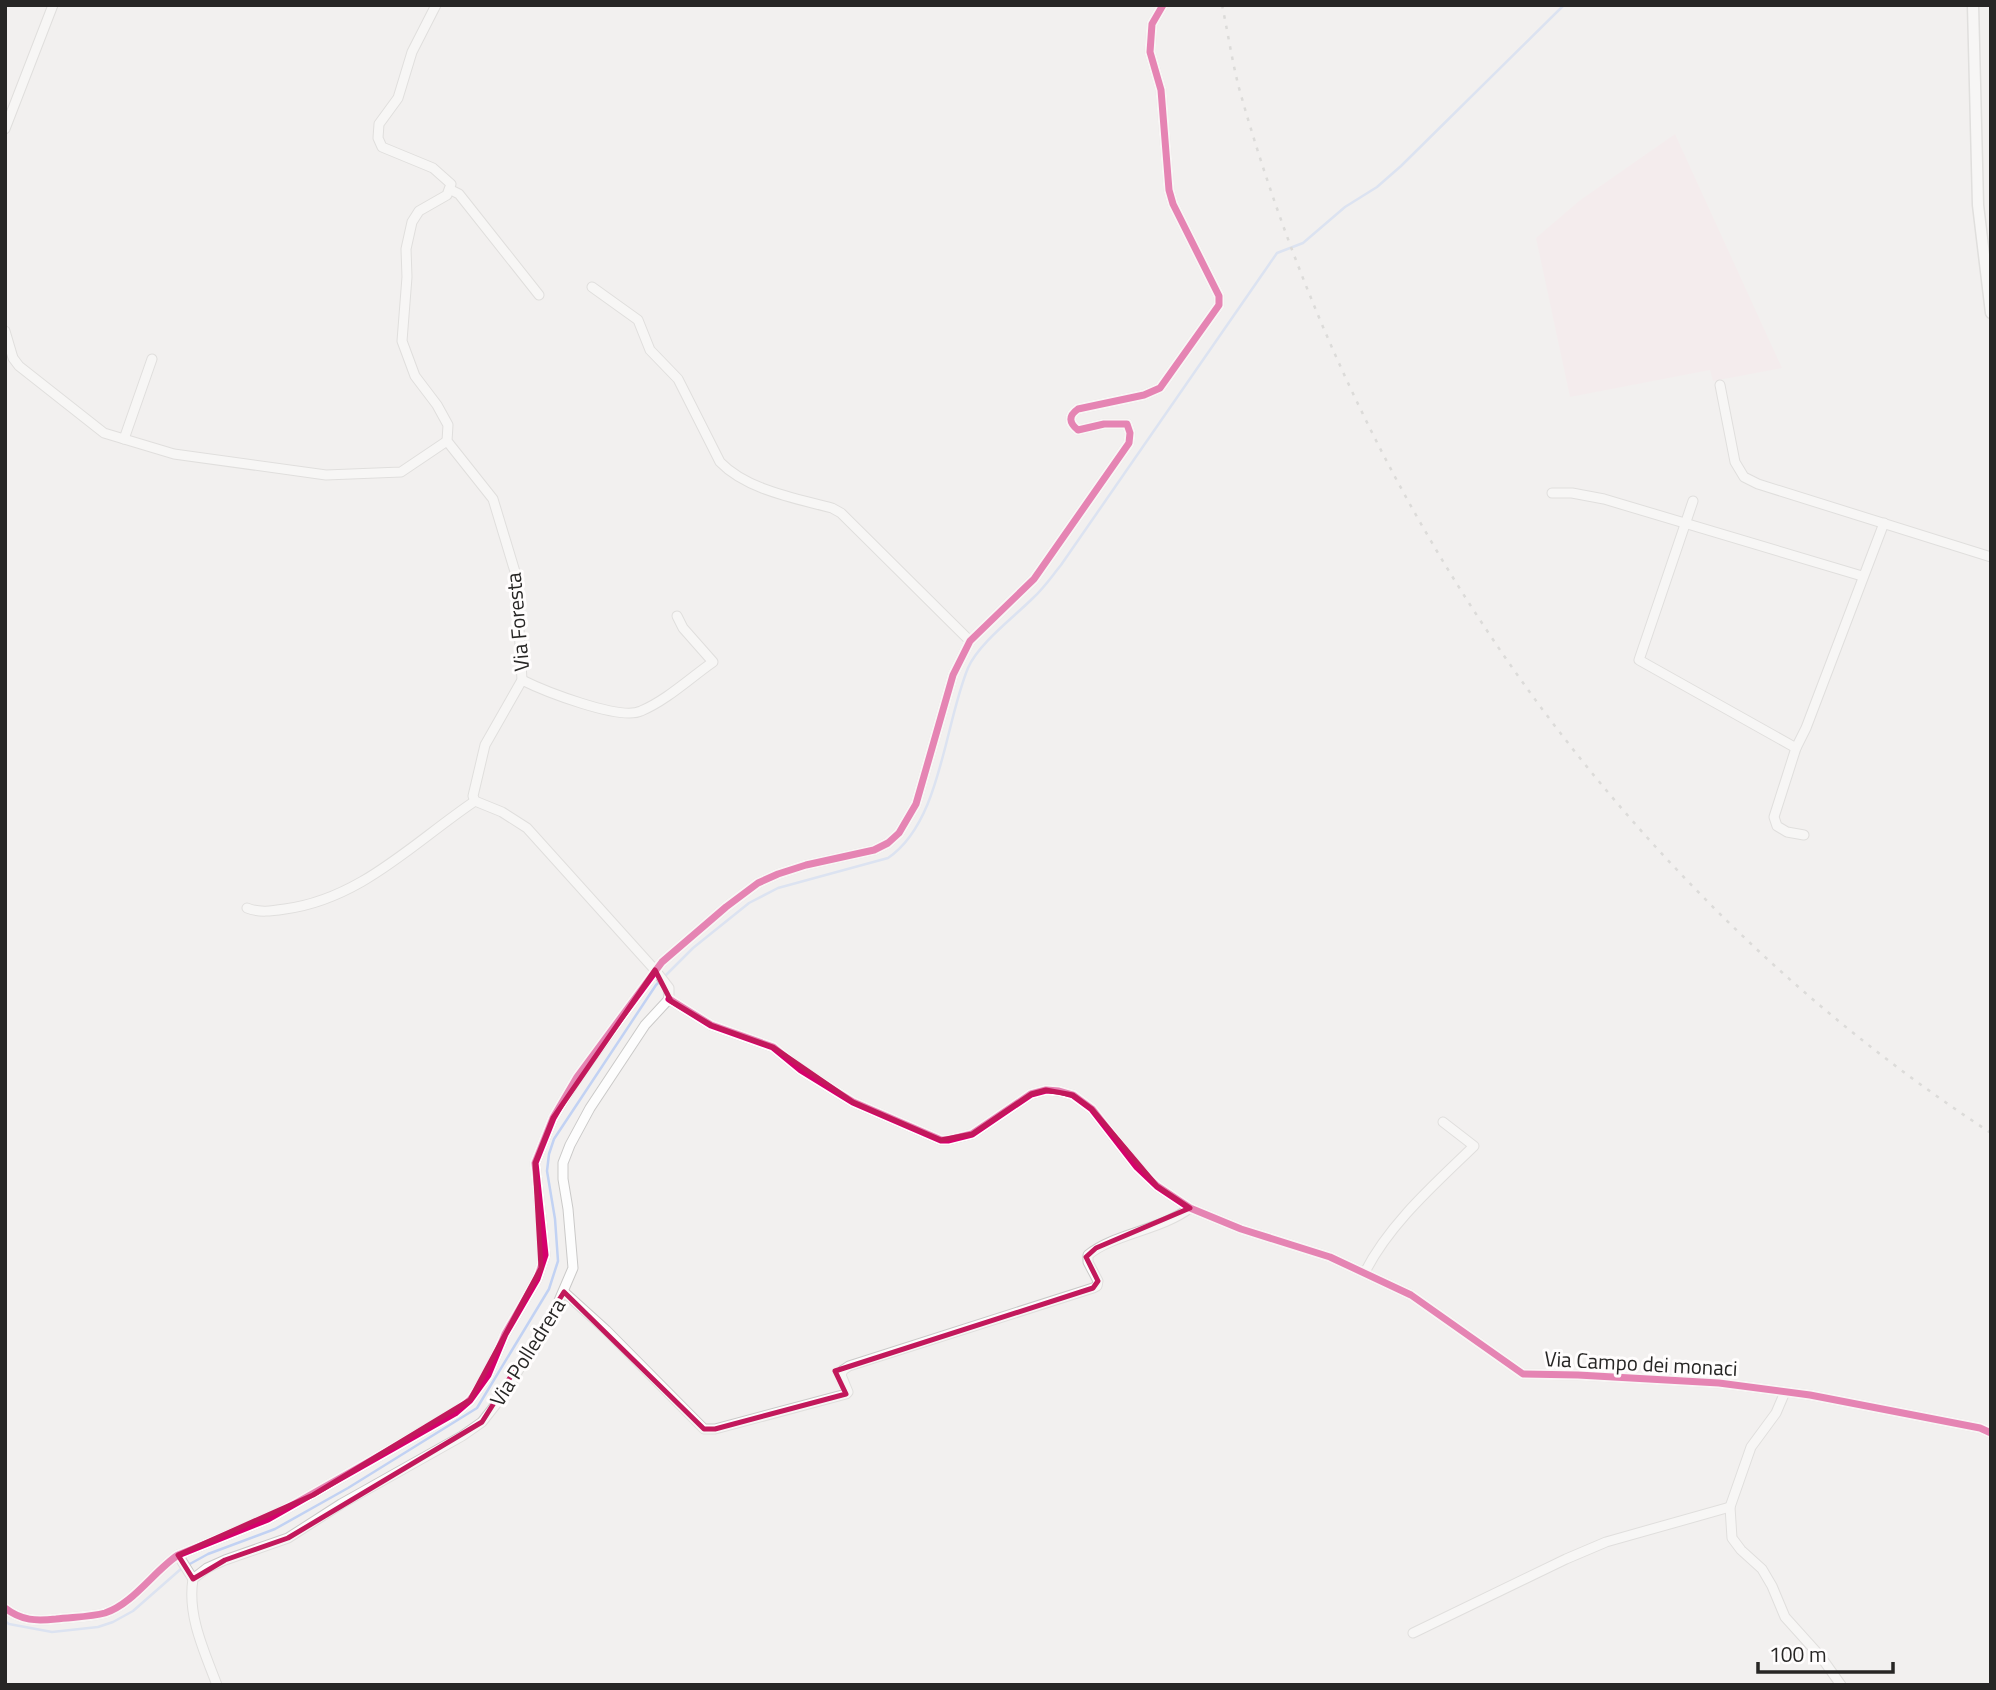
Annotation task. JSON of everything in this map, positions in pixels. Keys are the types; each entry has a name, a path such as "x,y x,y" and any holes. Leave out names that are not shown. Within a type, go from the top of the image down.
{"street":[{"path":"5,130 53,5"},
{"path":"436,5 412,52 398,97 379,124 378,138 382,148 433,168 450,181 451,190 459,194 539,295"},
{"path":"5,1608 17,1618 36,1621 106,1612 135,1594 166,1564 313,1496 455,1413 470,1400 488,1375 505,1334 528,1298 545,1255 535,1163 554,1118 578,1077 656,972 701,927 758,883 806,865 874,849 888,843 899,833 916,804 953,675 971,642 1034,579 1129,443 1127,424 1104,424 1078,430 1072,425 1072,413 1078,409 1144,396 1160,388 1219,304 1219,296 1173,204 1169,190 1161,90 1150,52 1152,24 1163,5"},
{"path":"1973,5 1979,205 1991,313"},
{"name":"Via Foresta","path":"451,190 419,211 412,222 406,249 407,277 402,341 415,376 448,425 447,441 493,499 516,576 522,680 485,745 473,796 475,801"},
{"path":"592,286 638,320 650,350 678,379 720,462 726,468 753,484 841,513 971,642"},
{"path":"5,331 13,358 19,366 104,433 174,454 326,475 401,472 447,441"},
{"path":"124,439 152,359"},
{"path":"1720,385 1735,462 1744,477 1758,484 1991,558"},
{"path":"1552,493 1572,493 1604,499 1862,576"},
{"path":"1693,501 1639,660 1796,748"},
{"path":"1804,835 1787,832 1777,826 1774,817 1796,748 1884,523"},
{"path":"522,680 604,710 639,713 713,662 683,628 677,616"},
{"path":"247,908 271,911 305,907 331,897 365,881 475,801 502,812 527,828 656,972 669,988 669,999"},
{"name":"Via Campo dei monaci","path":"669,999 711,1025 773,1047 802,1070 853,1101 941,1140 972,1134 1031,1094 1046,1090 1073,1095 1092,1109 1137,1167 1157,1186 1190,1208 1241,1229 1330,1257 1365,1272 1411,1295 1523,1374 1719,1383 1980,1427 1991,1433"},
{"name":"Via Polledrera","path":"190,1576 225,1560 288,1538 482,1422 504,1394 564,1292 573,1268 562,1163 590,1108 616,1068 645,1025 669,999"},
{"path":"1365,1272 1373,1256 1401,1220 1474,1146 1443,1122"},
{"path":"564,1292 606,1330 704,1429 715,1429 846,1394 848,1392 841,1375 849,1366 1093,1288 1098,1281 1088,1262 1088,1255 1096,1248 1135,1234 1190,1208"},
{"path":"1784,1392 1776,1413 1751,1447 1730,1507 1732,1538 1762,1569 1785,1617 1821,1657 1841,1685"},
{"path":"1413,1633 1606,1542 1730,1507"},
{"path":"179,1557 190,1576 191,1605 202,1646 217,1685"}],"highlighted area":[{"path":"655,970 671,1001 711,1025 773,1047 853,1102 941,1140 972,1134 1031,1094 1046,1090 1073,1095 1092,1109 1157,1186 1190,1208 1096,1248 1086,1257 1098,1281 1093,1288 835,1371 846,1394 715,1429 704,1429 564,1292 482,1422 288,1538 225,1560 193,1579 178,1555 313,1495 470,1400 541,1268 535,1163 553,1118"}],"shaded area":[{"path":"1675,134 1782,368 1713,381 1710,370 1570,397 1536,238 1579,201"}],"waterway":[{"path":"188,1565 208,1554 275,1529 348,1488 477,1408 549,1289 558,1261 555,1219 547,1171 554,1139 656,985 693,948 749,903 778,888 888,858 906,842 930,797 960,691 973,659 988,640 1041,590 1061,565 1277,253 1303,243 1345,207 1377,187 1564,5"},
{"path":"5,1621 52,1632 98,1627 133,1611 182,1568"}],"railway":[{"path":"1222,5 1239,88 1290,245 1354,396 1431,541 1520,679 1621,808 1733,927 1857,1036 1991,1133"}],"cycle path":[{"path":"5,1608 23,1618 42,1620 94,1615 115,1609 178,1555 268,1519 455,1413 470,1400 488,1375 505,1334 537,1279 545,1255 535,1163 553,1118 577,1077 662,962 758,883 806,865 874,850 899,833 916,804 953,675 970,641 1034,579 1129,443 1127,424 1104,424 1078,430 1071,422 1071,417 1078,409 1144,395 1160,388 1219,305 1219,296 1173,204 1169,190 1161,90 1150,52 1152,24 1163,5"},
{"path":"669,999 711,1025 773,1047 801,1070 853,1102 941,1140 972,1134 1031,1094 1046,1090 1073,1095 1092,1109 1137,1167 1157,1186 1190,1208 1241,1229 1330,1257 1411,1295 1523,1374 1719,1383 1810,1395 1980,1428 1991,1433"}]}
